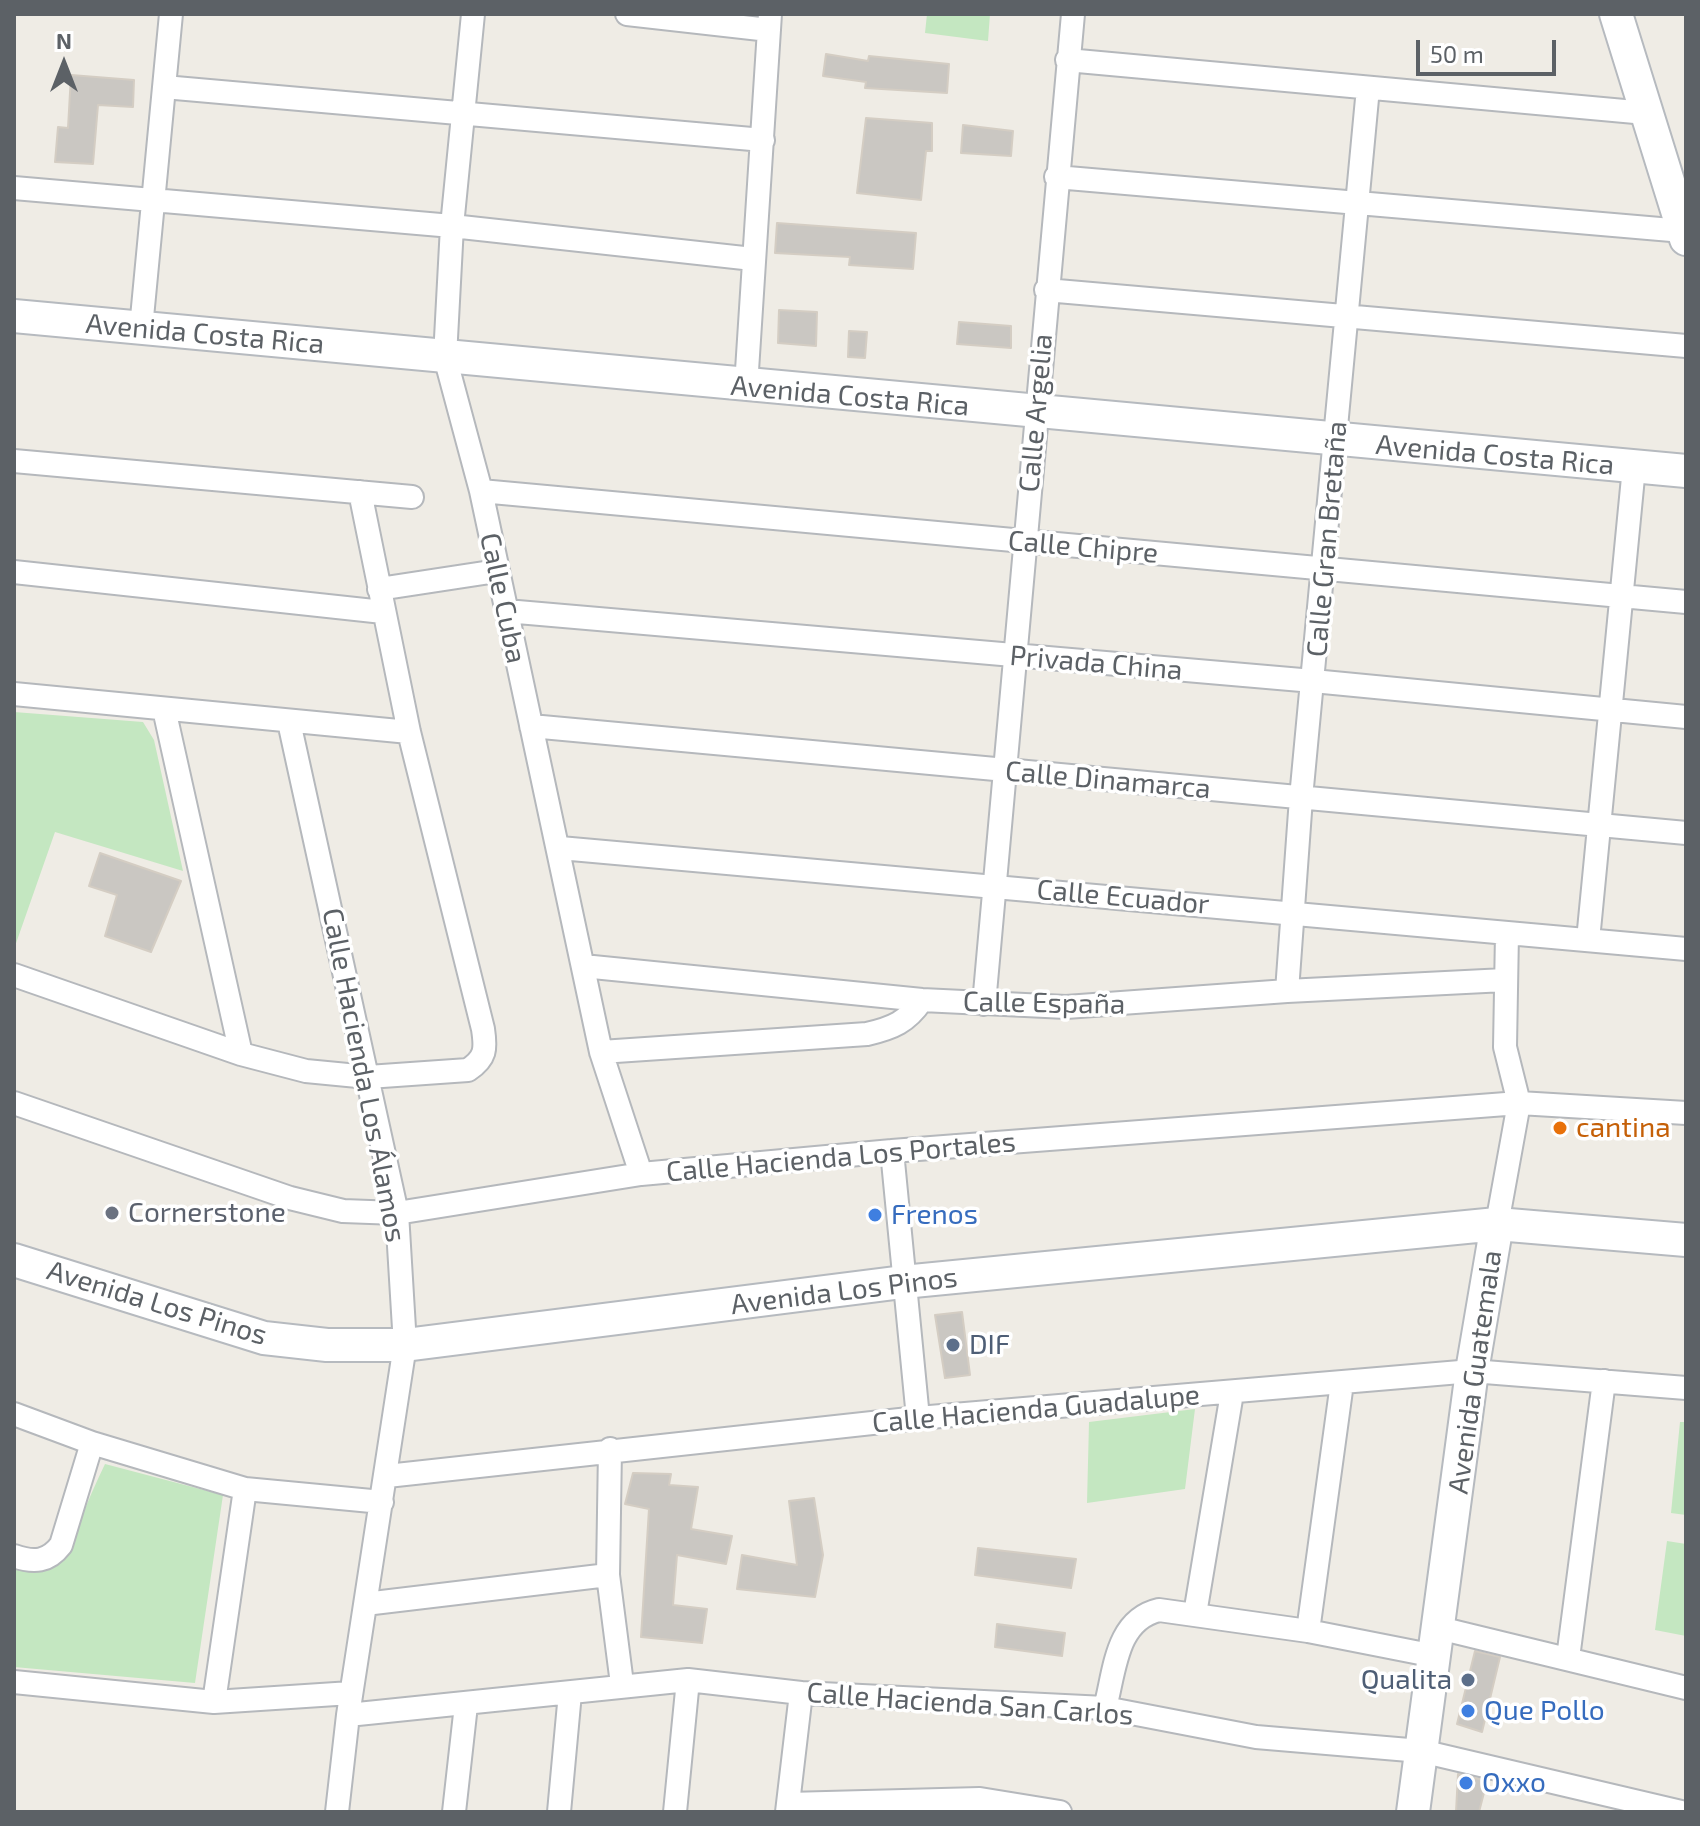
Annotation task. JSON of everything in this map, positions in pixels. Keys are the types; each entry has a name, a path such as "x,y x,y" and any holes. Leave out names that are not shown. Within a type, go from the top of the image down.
{"street":[{"path":"141,328 171,14"},
{"name":"Calle Cuba","path":"473,14 452,226 445,357 481,491 560,848 601,1052 641,1174"},
{"path":"627,14 769,22 746,386"},
{"name":"Calle Argelia","path":"984,1004 1073,14"},
{"path":"1056,177 1685,235 1616,14"},
{"path":"1067,60 1646,113"},
{"path":"164,87 763,140"},
{"name":"Calle Gran Bretaña","path":"1287,991 1301,798 1326,568 1368,88"},
{"path":"14,188 452,226 753,259"},
{"path":"1046,290 1686,346"},
{"name":"Avenida Costa Rica","path":"14,316 1336,442 1686,471"},
{"path":"14,461 412,497"},
{"path":"1588,940 1634,467"},
{"name":"Calle Chipre","path":"481,491 1686,602"},
{"path":"14,975 241,1054 306,1071 368,1077 468,1070 480,1062 486,1050 409,732 360,492"},
{"path":"379,589 497,571"},
{"path":"14,572 383,612"},
{"name":"Privada China","path":"506,611 1313,681 1686,717"},
{"path":"14,694 409,732"},
{"path":"164,709 241,1054"},
{"name":"Calle Hacienda Los Álamos","path":"289,722 397,1213 405,1345 387,1476 349,1704 337,1812"},
{"name":"Calle Dinamarca","path":"531,726 1686,833"},
{"name":"Calle Ecuador","path":"560,848 1686,949"},
{"name":"Avenida Guatemala","path":"1413,1812 1472,1371 1519,1103 1505,1047 1507,933"},
{"name":"Calle España","path":"583,966 984,1004 1108,1005 1287,991 1505,980"},
{"path":"601,1052 867,1034 893,1028 910,1018 922,1000"},
{"name":"Calle Hacienda Los Portales","path":"14,1103 290,1198 343,1211 397,1213 641,1174 892,1151 1519,1103 1686,1113"},
{"path":"892,1151 918,1418"},
{"name":"Avenida Los Pinos","path":"14,1260 264,1338 327,1345 405,1345 903,1282 1497,1224 1686,1240"},
{"name":"Calle Hacienda Guadalupe","path":"387,1476 610,1449 918,1418 1472,1371 1686,1388"},
{"path":"1568,1658 1604,1381"},
{"path":"1308,1631 1342,1383"},
{"path":"1195,1614 1232,1393"},
{"path":"14,1414 92,1443 245,1489 382,1502"},
{"path":"14,1556 36,1561 54,1554 61,1545 92,1443"},
{"path":"610,1449 608,1575 622,1684"},
{"path":"214,1702 245,1489"},
{"path":"365,1604 608,1575"},
{"path":"1105,1708 1130,1625 1142,1614 1159,1610 1308,1631 1568,1658 1686,1688"},
{"path":"675,1812 688,1680"},
{"name":"Calle Hacienda San Carlos","path":"14,1682 214,1702 466,1705 622,1684 688,1680 801,1693 1105,1708 1256,1737 1421,1751 1681,1812"},
{"path":"559,1812 570,1693"},
{"path":"801,1693 788,1808 980,1799 1060,1812"},
{"path":"454,1812 466,1705"}],"green space":[{"path":"927,14 990,14 988,41 925,33"},
{"path":"14,712 143,722 154,740 183,871 55,832 14,949"},
{"path":"1195,1409 1185,1489 1087,1503 1089,1422"},
{"path":"1680,1422 1686,1422 1686,1515 1671,1513"},
{"path":"105,1464 223,1495 195,1683 14,1667 14,1566 41,1570 51,1567 65,1555"},
{"path":"1667,1541 1686,1544 1686,1636 1655,1630"}],"building":[{"path":"826,54 868,61 869,56 949,64 947,93 865,88 866,82 823,76"},
{"path":"71,75 134,80 133,107 98,105 93,164 55,162 58,127 68,128"},
{"path":"866,118 932,123 932,151 926,151 921,200 857,193"},
{"path":"963,125 1013,131 1011,156 961,153"},
{"path":"777,223 916,233 913,269 849,265 850,257 775,253"},
{"path":"779,310 817,312 816,346 778,343"},
{"path":"959,322 1011,326 1011,348 957,344"},
{"path":"849,331 867,332 865,358 848,357"},
{"path":"100,853 181,881 151,952 105,936 117,895 89,886"},
{"name":"DIF","path":"962,1312 970,1375 945,1378 935,1315"},
{"path":"633,1473 671,1474 669,1485 698,1487 691,1529 732,1536 726,1564 677,1555 673,1605 707,1609 702,1643 641,1637 649,1509 625,1504"},
{"path":"814,1498 823,1555 815,1597 737,1589 742,1555 797,1565 789,1501"},
{"path":"978,1548 1076,1559 1071,1588 975,1575"},
{"path":"997,1624 1065,1633 1062,1656 995,1647"},
{"path":"1475,1651 1500,1657 1482,1732 1457,1724"},
{"path":"1458,1774 1487,1781 1479,1812 1456,1812"}],"place":[{"name":"cantina","path":"1560,1128"},
{"name":"Cornerstone","path":"112,1213"},
{"name":"Frenos","path":"875,1215"},
{"name":"DIF","path":"953,1345"},
{"name":"Qualita","path":"1468,1680"},
{"name":"Que Pollo","path":"1468,1711"},
{"name":"Oxxo","path":"1466,1783"}]}
